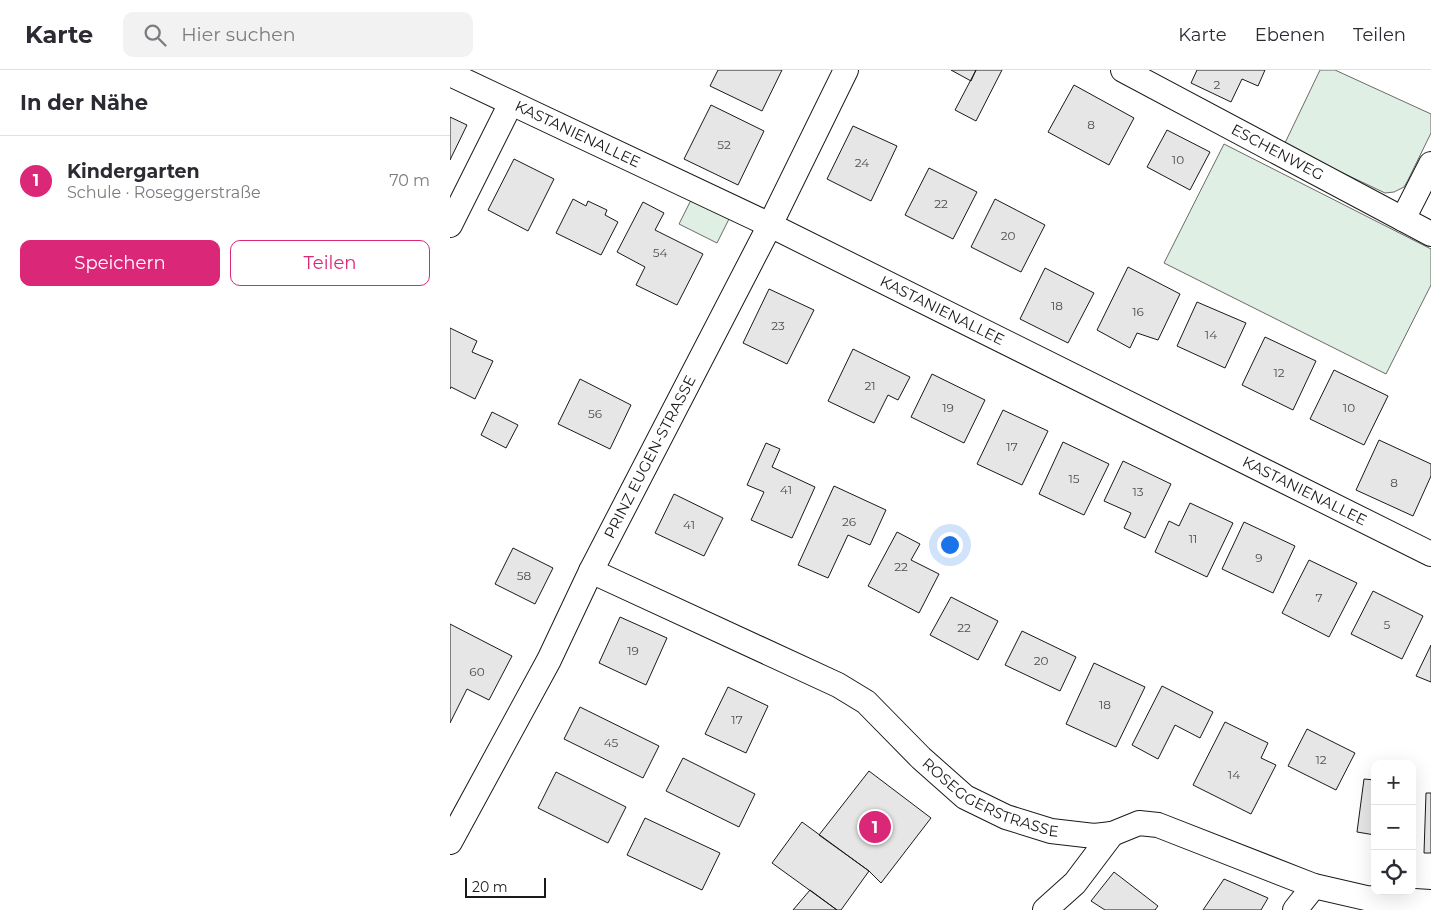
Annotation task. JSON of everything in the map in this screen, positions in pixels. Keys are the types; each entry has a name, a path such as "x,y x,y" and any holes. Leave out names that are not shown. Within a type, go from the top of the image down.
{"street":[{"name":"PRINZ EUGEN-STRASSE","path":"450,842 549,660 591,571 770,225 846,70"},
{"name":"ESCHENWEG","path":"1123,70 1163,80 1403,220 1431,234"},
{"name":"KASTANIENALLEE","path":"450,74 770,225 1431,554"},
{"path":"450,225 511,103"},
{"path":"1403,220 1431,164"},
{"name":"ROSEGGERSTRASSE","path":"591,571 838,685 866,702 921,758 965,797 1006,817 1051,832 1094,836 1112,834 1139,823 1158,825 1314,886 1366,898 1431,902"},
{"path":"1045,910 1075,883 1112,834"},
{"path":"1295,910 1314,886"}],"green space":[{"path":"1320,70 1335,70 1431,114 1431,133 1404,187 1394,192 1385,193 1284,145"},
{"path":"1224,144 1431,249 1431,285 1386,374 1164,263"},
{"path":"691,200 729,219 717,243 679,224"}],"building":[{"path":"718,70 782,70 762,111 710,86"},
{"path":"951,70 976,70 971,81"},
{"path":"976,70 1002,70 976,121 955,110"},
{"path":"1197,70 1265,70 1258,86 1242,79 1231,102 1191,83"},
{"path":"1074,85 1134,118 1109,165 1048,132"},
{"path":"711,105 764,131 738,185 684,159"},
{"path":"450,117 467,125 450,160"},
{"path":"853,126 897,146 871,201 827,179"},
{"path":"1167,130 1210,152 1190,190 1147,167"},
{"path":"514,159 554,179 528,231 488,210"},
{"path":"929,168 977,192 953,239 905,215"},
{"path":"573,199 586,206 588,201 607,210 605,215 618,222 601,255 556,233"},
{"path":"995,199 1045,225 1021,272 971,247"},
{"path":"643,202 664,213 655,230 703,254 677,305 636,285 645,267 617,252"},
{"path":"1128,267 1180,294 1158,340 1137,333 1130,348 1097,330"},
{"path":"1045,268 1094,293 1068,343 1020,319"},
{"path":"769,289 814,310 787,364 743,343"},
{"path":"1197,302 1246,323 1225,368 1177,346"},
{"path":"450,328 477,341 472,352 493,361 475,399 451,387 450,389"},
{"path":"1265,337 1316,361 1293,410 1242,385"},
{"path":"853,349 910,377 898,400 888,395 874,423 828,401"},
{"path":"1334,370 1388,396 1364,445 1310,419"},
{"path":"932,374 985,400 964,443 911,417"},
{"path":"580,379 631,405 610,449 558,424"},
{"path":"1003,410 1048,431 1022,485 977,464"},
{"path":"492,412 518,425 506,448 481,435"},
{"path":"1379,440 1431,464 1431,476 1413,516 1356,490"},
{"path":"1063,442 1109,464 1084,515 1039,494"},
{"path":"766,443 780,449 772,467 815,487 792,538 751,520 764,492 747,485"},
{"path":"1123,461 1171,484 1145,538 1124,528 1131,513 1104,501"},
{"path":"834,486 886,510 870,545 848,535 828,578 798,565"},
{"path":"674,494 723,518 704,556 655,533"},
{"path":"1190,503 1233,523 1207,577 1155,552 1169,521 1179,526"},
{"path":"1244,522 1295,546 1273,593 1222,569"},
{"path":"897,532 920,544 911,560 939,574 919,613 868,586"},
{"path":"513,548 553,568 535,604 495,584"},
{"path":"1309,560 1357,583 1329,637 1282,613"},
{"path":"1373,591 1423,616 1402,659 1351,634"},
{"path":"951,597 998,621 978,660 930,635"},
{"path":"620,617 667,638 646,685 599,663"},
{"path":"450,624 512,656 489,700 467,689 450,723"},
{"path":"1022,631 1076,657 1060,691 1005,665"},
{"path":"1431,645 1431,682 1416,676"},
{"path":"1094,663 1145,687 1116,747 1066,724"},
{"path":"1162,686 1213,712 1200,738 1175,725 1158,759 1132,745"},
{"path":"728,687 768,706 746,753 705,734"},
{"path":"580,707 659,746 643,778 564,739"},
{"path":"1225,722 1268,743 1261,758 1276,765 1251,814 1193,785"},
{"path":"1307,729 1355,753 1336,790 1288,766"},
{"path":"683,758 755,794 739,827 666,791"},
{"path":"869,771 931,818 881,883 869,871 819,835"},
{"path":"556,772 626,807 608,843 538,808"},
{"path":"1364,779 1371,780 1371,834 1357,832"},
{"path":"1426,793 1431,793 1431,853 1424,853"},
{"path":"645,818 720,853 702,890 627,855"},
{"path":"802,822 869,871 841,910 837,910 772,863"},
{"path":"1114,872 1158,906 1155,910 1105,910 1091,901"},
{"path":"1224,879 1268,898 1261,910 1203,910"},
{"path":"810,890 837,910 793,910"}],"place":[{"name":"Kindergarten","path":"875,827"}]}
